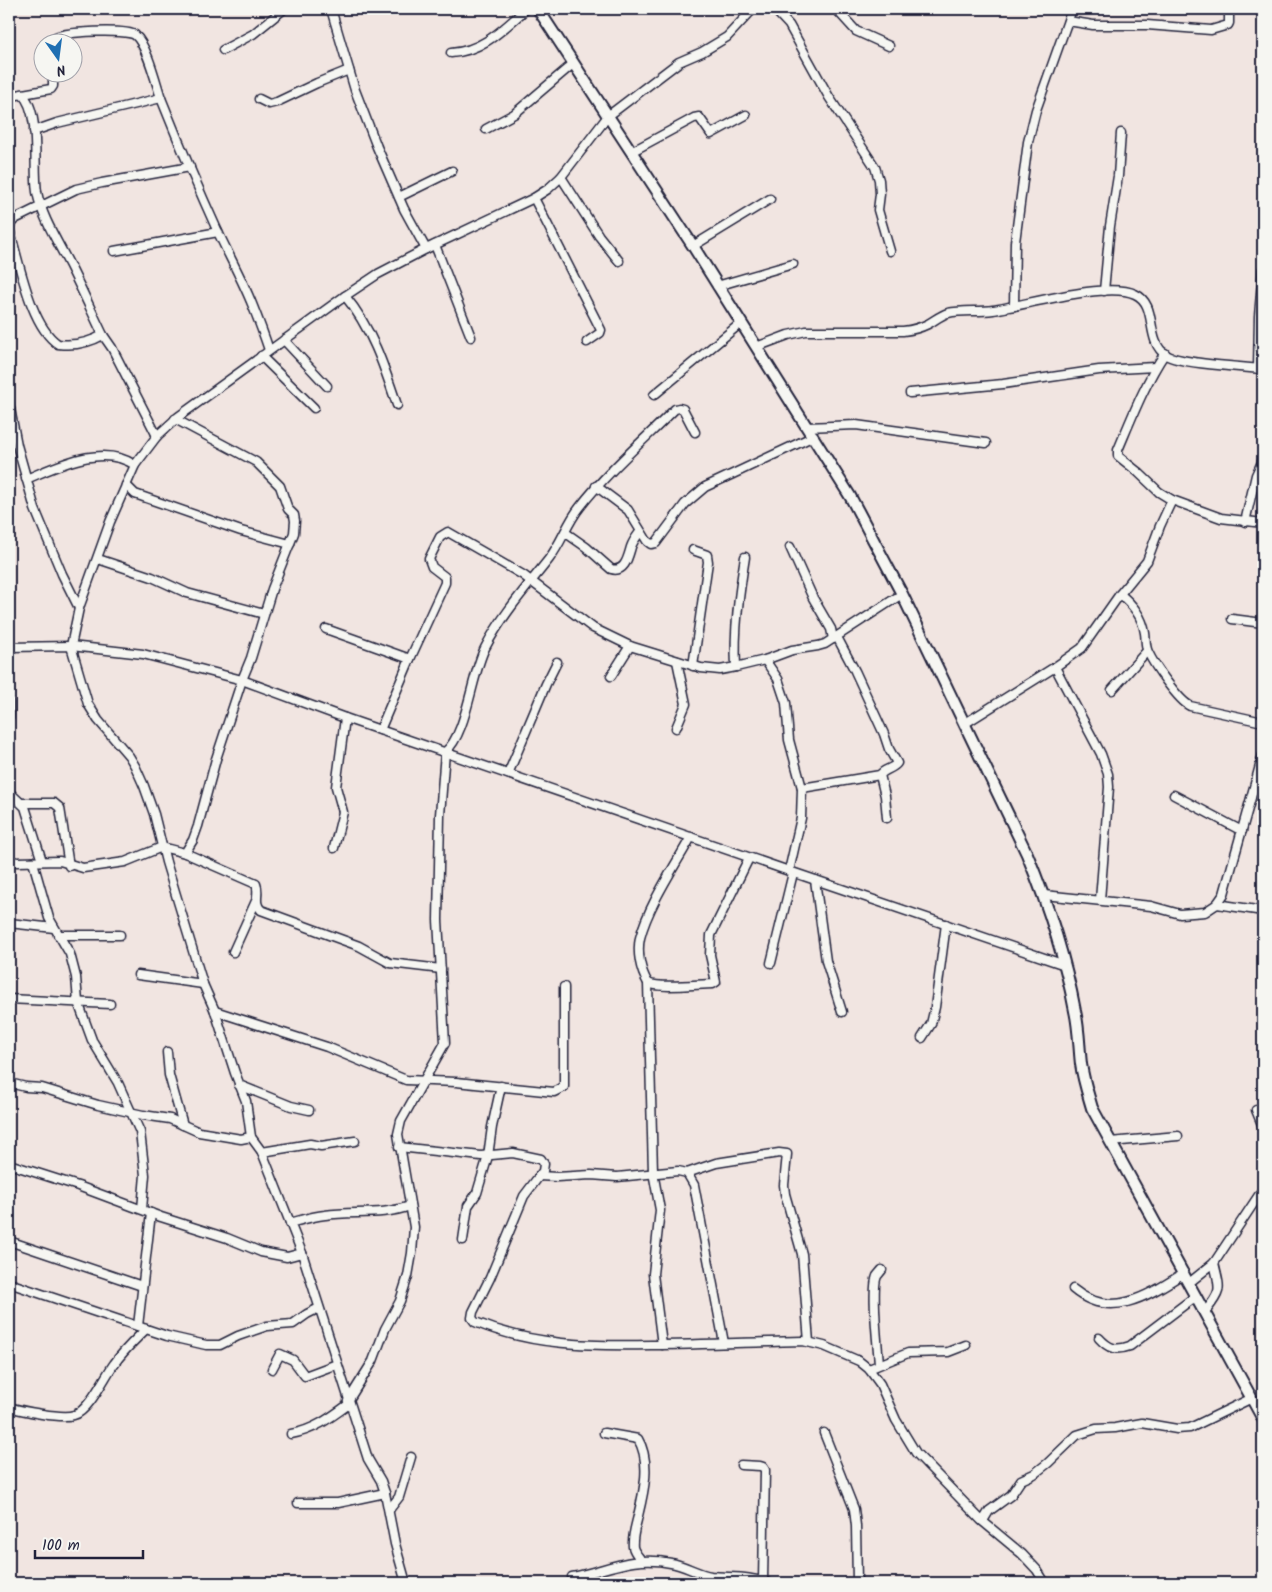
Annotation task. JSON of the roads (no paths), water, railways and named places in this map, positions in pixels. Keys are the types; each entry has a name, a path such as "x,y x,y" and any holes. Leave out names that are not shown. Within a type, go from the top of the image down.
{"street":[{"path":"223,50 253,34 284,9"},
{"path":"331,9 355,90 377,148 404,210 426,249"},
{"path":"451,53 463,52 481,46 526,9"},
{"path":"538,9 693,246 740,323 814,436 850,496 902,594 1027,854 1044,895 1065,965 1076,1014 1081,1065 1092,1108 1263,1419"},
{"path":"406,1583 395,1544 385,1493 381,1481 368,1459 348,1403 302,1253 262,1152 251,1136 246,1101 215,1011 203,984 154,814 141,778 129,756 98,720 88,704 71,646 79,608 110,522 134,465 157,436 175,420 269,350 378,274 534,198 548,189 561,177 608,116 679,62 702,52 727,36 753,9"},
{"path":"774,9 789,25 829,97 875,167 879,180 880,194 878,210 890,251"},
{"path":"836,9 856,30 889,46"},
{"path":"1014,306 1015,242 1028,142 1036,110 1072,9"},
{"path":"1068,21 1093,25 1148,25 1211,30 1228,25 1229,9"},
{"path":"79,32 130,32 143,45 161,98 218,232 252,303 269,350"},
{"path":"486,130 514,114 574,63"},
{"path":"259,99 264,102 273,103 349,70"},
{"path":"9,92 17,95 50,89 53,86 53,82"},
{"path":"22,94 29,108 36,139 37,192 41,206 103,335 112,348 157,436"},
{"path":"34,131 57,123 161,98"},
{"path":"631,152 694,118 698,117 701,119 712,134 746,115"},
{"path":"1104,291 1112,209 1118,176 1121,133"},
{"path":"103,335 85,342 66,345 58,344 51,338 33,309 9,225 15,219 76,189 190,167"},
{"path":"399,197 452,171"},
{"path":"561,177 599,236 619,261"},
{"path":"534,198 601,330 600,334 587,342"},
{"path":"693,246 770,198"},
{"path":"114,251 218,232"},
{"path":"436,245 471,337"},
{"path":"717,286 793,264"},
{"path":"756,348 788,335 806,331 903,331 916,329 949,313 993,310 1093,291 1120,290 1132,292 1140,296 1148,309 1153,337 1164,353 1176,358 1261,369 1259,316 1263,269"},
{"path":"345,296 361,317 373,340 383,362 397,405"},
{"path":"654,395 740,323"},
{"path":"284,340 327,386"},
{"path":"1164,353 1155,366 1117,453 1159,492 1172,500 1212,516 1263,523"},
{"path":"261,356 314,408"},
{"path":"910,393 1004,384 1099,370 1155,366"},
{"path":"9,403 26,479 39,521 79,608"},
{"path":"290,1434 306,1431 326,1421 348,1403 373,1361 385,1329 400,1301 408,1276 414,1227 398,1134 401,1121 445,1043 438,920 440,815 445,752 451,747 458,735 478,664 485,648 530,581 550,558 566,533 572,518 596,486 675,410 683,409 695,432"},
{"path":"175,420 241,453 265,470 280,486 286,504 296,521 294,533 272,589 251,658 216,760 198,826 193,840 185,853"},
{"path":"807,427 856,425 986,443"},
{"path":"596,486 628,510 647,541 651,544 656,543 685,504 705,487 814,436"},
{"path":"26,479 74,461 92,458 118,457 126,459 134,465"},
{"path":"1245,522 1256,475 1263,460"},
{"path":"126,485 135,494 241,531 290,544"},
{"path":"121,497 135,494"},
{"path":"964,724 1082,648 1120,594 1147,561 1172,500"},
{"path":"566,533 614,570 618,570 626,563 632,544 640,532"},
{"path":"380,730 445,583 445,577 432,567 430,559 443,533 453,534 523,575 593,628 630,646 711,670 736,668 792,650 818,646 836,637 902,594"},
{"path":"790,546 813,598 843,647 897,763 895,766 884,770 880,775 802,788"},
{"path":"693,550 707,556 708,562 693,666"},
{"path":"736,668 734,643 736,616 745,557"},
{"path":"98,559 152,577 187,593 264,614"},
{"path":"1120,594 1140,616 1144,628 1147,651 1177,696 1184,703 1190,706 1263,722"},
{"path":"1232,619 1263,623"},
{"path":"326,629 410,659"},
{"path":"9,646 71,646 143,654 242,680 345,718 691,838 1065,965"},
{"path":"611,676 630,646"},
{"path":"1112,690 1147,651"},
{"path":"765,660 778,679 786,703 789,740 802,788 801,818 771,963"},
{"path":"676,728 686,704 677,661"},
{"path":"508,774 546,684 558,662"},
{"path":"1055,667 1101,754 1108,774 1109,787 1100,900"},
{"path":"9,702 9,717"},
{"path":"334,848 343,812 336,787 345,718"},
{"path":"1044,895 1151,906 1180,914 1205,912 1218,904 1224,894 1263,755"},
{"path":"880,775 885,796 887,818"},
{"path":"9,792 23,803 58,805 70,866"},
{"path":"1174,795 1242,831"},
{"path":"23,803 38,861 49,918 70,954 76,978 78,1002 92,1040 133,1112 140,1132 145,1175 142,1210"},
{"path":"662,1345 652,1274 660,1210 653,1172 648,982 641,964 639,950 640,937 655,903 691,838"},
{"path":"9,860 17,862 60,861 70,866 83,868 125,862 162,847 185,853 256,884 258,888 256,901 233,952"},
{"path":"648,982 660,985 713,984 716,982 710,955 712,935 750,858"},
{"path":"816,880 826,961 842,1012"},
{"path":"256,901 258,908 261,910 359,946 390,964 441,969"},
{"path":"1218,904 1263,911"},
{"path":"9,923 56,932 120,935"},
{"path":"922,1038 931,1024 935,1007 946,924"},
{"path":"138,975 203,984"},
{"path":"215,1011 327,1047 406,1080 500,1086 554,1092 564,1087 564,987"},
{"path":"9,999 110,1004"},
{"path":"167,1052 169,1075 183,1124"},
{"path":"406,1080 416,1094"},
{"path":"9,1083 42,1088 98,1105 170,1119 200,1132 241,1139 251,1136"},
{"path":"239,1085 290,1106 309,1110"},
{"path":"463,1240 468,1206 477,1193 488,1156 500,1086"},
{"path":"1256,1110 1263,1127"},
{"path":"1110,1142 1178,1136"},
{"path":"262,1152 310,1144 321,1146 356,1141"},
{"path":"399,1147 488,1156 513,1153 541,1159 544,1166 524,1196 490,1278 473,1312 473,1320 507,1334 542,1342 588,1346 809,1342 824,1346 859,1361 869,1368 880,1384 899,1425 916,1453 983,1521 1022,1554 1045,1583"},
{"path":"539,1176 591,1175 617,1177 653,1172 678,1171 688,1173 716,1163 779,1153 787,1154 785,1194 802,1254 809,1342"},
{"path":"9,1164 227,1238 261,1252 287,1257 302,1253"},
{"path":"688,1173 694,1185 724,1343"},
{"path":"1189,1283 1214,1263 1263,1189"},
{"path":"290,1223 324,1215 383,1212 410,1206"},
{"path":"9,1408 38,1414 68,1416 78,1414 96,1395 114,1364 142,1327 142,1286 151,1213"},
{"path":"9,1241 142,1286"},
{"path":"1205,1312 1219,1292 1214,1263"},
{"path":"879,1364 875,1288 876,1277 882,1270"},
{"path":"1073,1289 1087,1299 1098,1303 1121,1304 1155,1292 1184,1273"},
{"path":"9,1283 142,1327 206,1345 220,1345 252,1330 266,1326 293,1324 320,1308"},
{"path":"1099,1338 1112,1349 1130,1346 1196,1296"},
{"path":"869,1368 908,1352 948,1352 966,1345"},
{"path":"272,1369 280,1354 293,1360 305,1376 337,1364"},
{"path":"983,1521 989,1511 1010,1495 1021,1480 1044,1467 1076,1435 1096,1429 1142,1423 1177,1429 1190,1428 1252,1398"},
{"path":"604,1433 638,1439 640,1443 644,1457 645,1482 633,1544 634,1550 641,1560"},
{"path":"824,1433 854,1509 857,1583"},
{"path":"389,1510 399,1497 411,1457"},
{"path":"572,1577 641,1560 671,1563 708,1579 733,1576 766,1582 765,1470 764,1467 760,1466 741,1465"},
{"path":"298,1503 338,1503 385,1493"}]}
